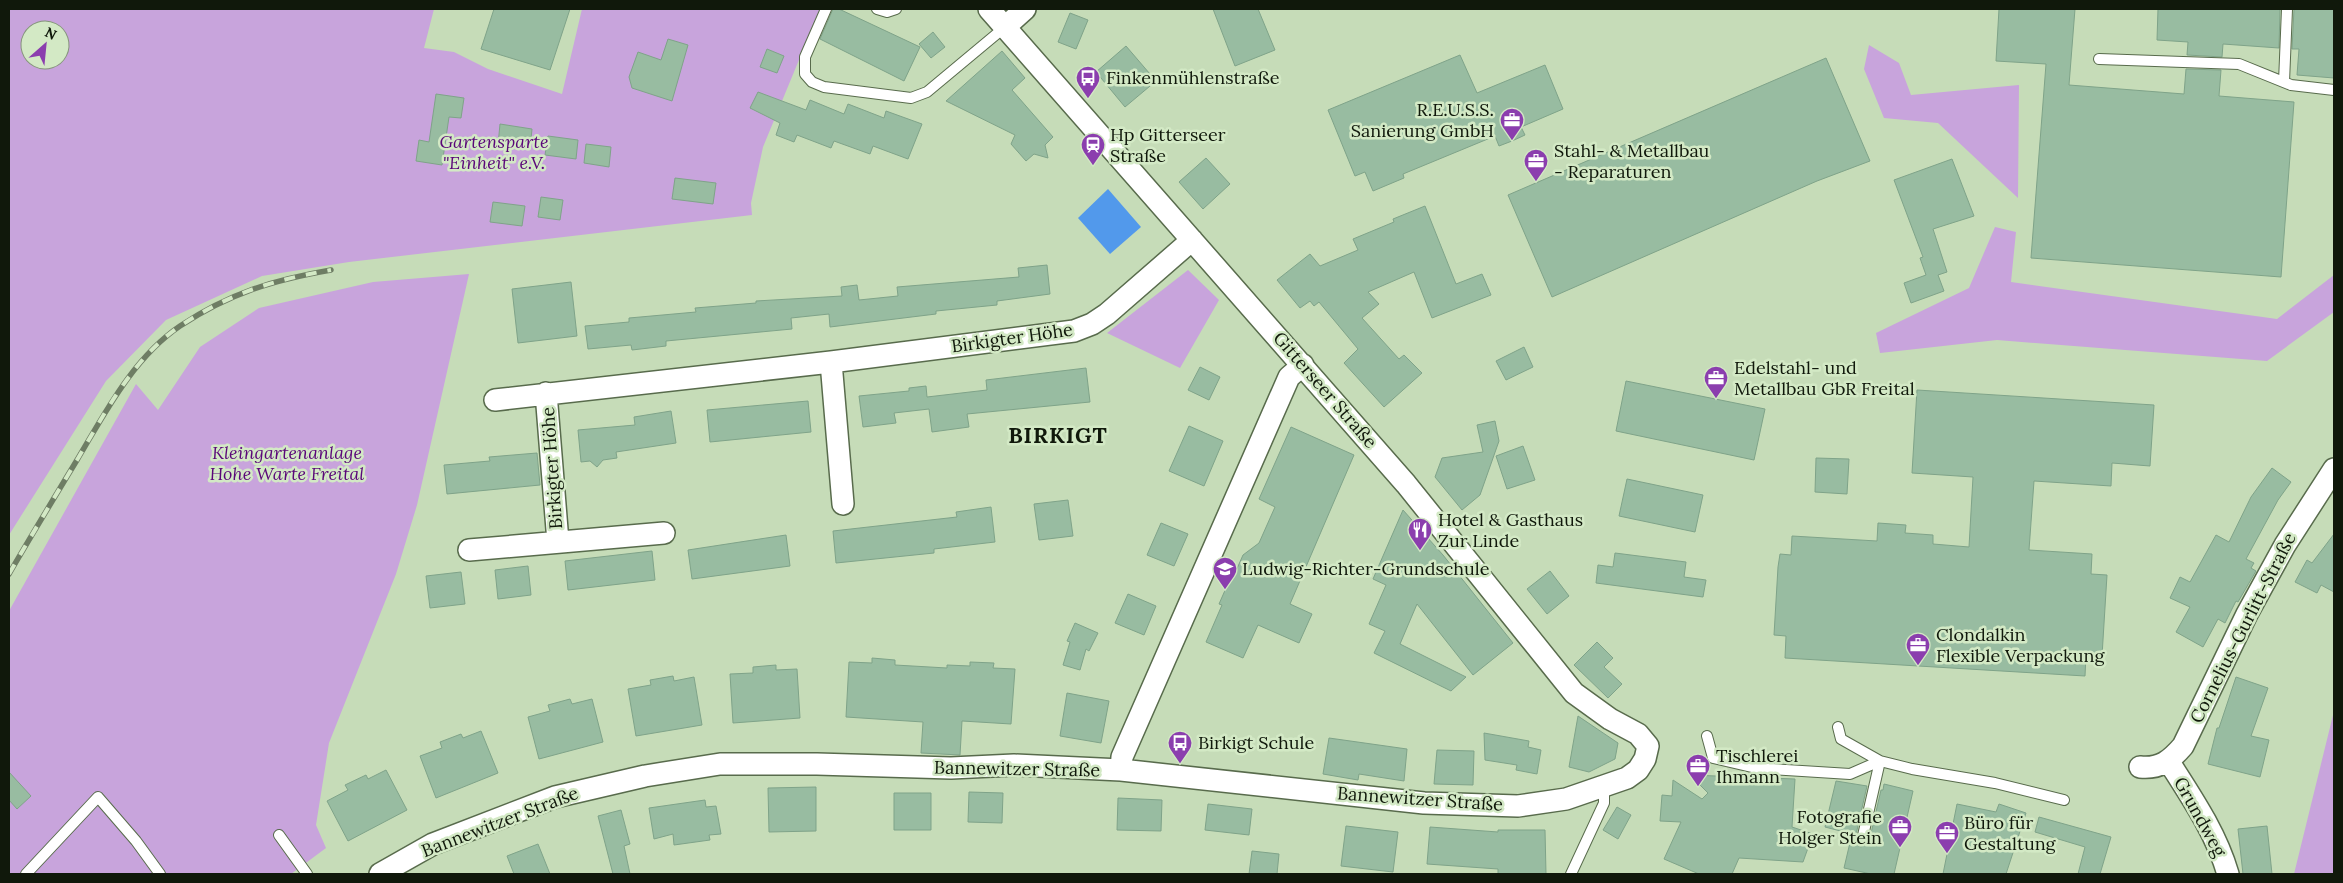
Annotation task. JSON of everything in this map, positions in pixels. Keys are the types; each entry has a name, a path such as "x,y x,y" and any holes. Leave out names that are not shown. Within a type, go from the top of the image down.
{"street":[{"name":"Gitterseer Straße","path":"989,9 1303,364 1443,528 1574,692 1610,719 1638,734 1648,746"},
{"path":"1005,27 1025,9"},
{"name":"Birkigter Höhe","path":"495,400 831,362 1074,331 1092,324 1107,314 1192,240"},
{"path":"831,362 843,504"},
{"path":"1121,770 1122,757 1289,377 1303,364"},
{"name":"Birkigter Höhe","path":"546,394 558,542"},
{"name":"Cornelius-Gurlitt-Straße","path":"2169,762 2183,746 2247,614 2292,532 2334,470"},
{"name":"Birkigter Höhe","path":"469,550 664,533"},
{"name":"Bannewitzer Straße","path":"380,874 433,844 555,797 645,776 720,764 818,764 951,768 1014,765 1121,770 1424,803 1472,805 1544,803 1604,787 1627,778 1638,770 1645,759 1648,746"},
{"path":"2140,767 2150,768 2169,762"},
{"name":"Grundweg","path":"2169,762 2205,818 2222,852 2228,874"}],"lane":[{"path":"826,9 805,57 805,74 812,82 824,86 910,98 927,92 1005,27"},
{"path":"877,9 887,12 896,9"},
{"path":"2284,82 2287,9"},
{"path":"2099,59 2239,64 2291,84 2334,90"},
{"path":"1838,728 1841,739 1880,761 1912,769 1995,783 2064,800"},
{"path":"1707,736 1714,758 1756,768 1850,774 1880,761"},
{"path":"1862,840 1880,761"},
{"path":"1571,874 1604,803 1604,787"},
{"path":"26,874 98,797 136,841 160,874"},
{"path":"279,835 306,874"}],"green space":[{"name":"Gartensparte \"Einheit\" e.V.","path":"9,9 434,9 424,48 454,52 488,69 562,94 582,9 820,9 763,147 751,203 752,215 349,262 262,276 166,320 106,381 9,535"},
{"path":"1869,45 1899,63 1911,95 2019,85 2018,198 1938,123 1884,118 1864,69"},
{"path":"1995,227 2016,232 2011,282 2277,319 2334,275 2334,312 2267,361 1997,340 1880,353 1876,333 1969,288"},
{"path":"1188,270 1219,300 1180,368 1107,333"},
{"name":"Kleingartenanlage Hohe Warte Freital","path":"469,274 417,505 396,574 329,743 316,825 326,848 291,874 9,874 9,611 136,384 158,410 200,347 259,308 373,282"},
{"path":"2334,711 2334,874 2294,874"}],"water":[{"path":"1108,189 1141,227 1110,254 1078,218"}],"building":[{"path":"494,9 570,9 550,70 481,49"},
{"path":"833,9 839,9 920,47 904,81 820,39"},
{"path":"1213,9 1258,9 1275,50 1235,66"},
{"path":"1999,9 2075,9 2069,85 2184,94 2186,69 2221,70 2219,96 2294,102 2281,277 2031,258 2046,64 1996,61"},
{"path":"2158,9 2280,9 2279,48 2223,44 2222,57 2187,55 2188,42 2157,40"},
{"path":"2294,9 2334,9 2334,78 2297,75 2299,49 2292,49"},
{"path":"1070,13 1088,20 1076,49 1058,42"},
{"path":"933,32 945,47 931,58 919,44"},
{"path":"668,39 688,45 672,101 632,88 629,77 638,52 661,60"},
{"path":"1126,46 1156,81 1125,107 1096,72"},
{"path":"767,49 784,56 777,73 760,67"},
{"path":"1002,51 1025,78 1012,90 1053,137 1045,145 1048,158 1034,154 1026,161 1011,144 1015,135 946,101"},
{"path":"1460,55 1477,93 1545,65 1563,109 1521,127 1525,135 1512,141 1499,146 1495,136 1403,174 1404,178 1373,191 1365,172 1355,176 1328,110"},
{"path":"1826,58 1870,161 1817,181 1552,297 1508,195"},
{"path":"758,92 806,110 810,100 844,114 848,104 884,118 886,111 922,124 908,159 873,146 870,154 834,141 831,148 797,135 794,142 776,135 780,123 750,108"},
{"path":"436,94 464,98 461,118 449,117 442,165 416,161 419,140 429,142"},
{"path":"500,124 532,129 530,149 498,145"},
{"path":"548,136 578,140 576,159 545,155"},
{"path":"586,144 611,147 609,167 584,163"},
{"path":"1206,158 1230,184 1203,209 1179,182"},
{"path":"1952,159 1974,216 1933,229 1947,272 1938,275 1944,291 1911,303 1904,283 1926,275 1920,258 1923,257 1894,180"},
{"path":"675,178 716,183 713,204 672,199"},
{"path":"541,197 563,200 560,220 538,217"},
{"path":"493,202 525,206 522,226 490,222"},
{"path":"1425,206 1456,284 1482,274 1491,295 1432,318 1414,272 1368,292 1379,304 1362,318 1399,359 1404,355 1422,373 1384,407 1344,363 1358,349 1319,302 1314,306 1310,301 1300,308 1277,280 1310,254 1320,266 1358,250 1353,239 1394,222 1393,219"},
{"path":"1047,265 1050,294 997,301 997,305 936,311 936,314 830,327 829,314 791,318 792,329 666,341 666,346 632,350 631,345 588,349 585,326 629,322 629,318 696,312 695,308 756,303 756,301 842,296 841,287 857,285 859,300 898,296 897,287 1019,277 1018,268"},
{"path":"571,282 577,336 518,343 512,289"},
{"path":"1524,347 1533,367 1506,380 1496,361"},
{"path":"1200,367 1220,377 1209,400 1188,390"},
{"path":"1086,368 1090,402 967,414 969,427 932,432 929,409 894,413 896,423 863,427 859,396 909,391 909,388 926,386 927,397 987,390 986,380"},
{"path":"1626,381 1765,409 1754,460 1616,431"},
{"path":"1917,390 2154,405 2150,466 2112,463 2111,486 2034,481 2029,550 2092,554 2091,574 2107,575 2102,656 2086,655 2085,676 1785,658 1786,636 1774,635 1780,554 1791,555 1792,536 1877,541 1878,523 1906,525 1905,533 1933,535 1933,544 1969,547 1973,477 1912,473"},
{"path":"808,401 811,432 710,442 707,410"},
{"path":"671,411 676,443 616,452 617,458 603,460 597,467 590,461 581,462 578,430 635,425 634,417"},
{"path":"1495,421 1499,441 1480,495 1462,510 1435,477 1442,458 1483,452 1477,425"},
{"path":"1189,426 1223,441 1204,486 1169,471"},
{"path":"1291,427 1354,455 1290,604 1312,614 1299,643 1258,625 1243,658 1206,642 1222,605 1219,604 1230,579 1232,580 1243,555 1259,543 1275,507 1259,499"},
{"path":"1523,446 1535,480 1507,489 1496,456"},
{"path":"537,453 540,485 447,494 444,465 490,461 489,457"},
{"path":"1816,458 1849,459 1847,494 1815,492"},
{"path":"2272,468 2291,482 2278,500 2246,559 2254,563 2251,568 2256,571 2238,602 2236,601 2225,623 2218,619 2203,647 2176,632 2190,607 2170,598 2180,577 2190,582 2216,535 2229,542 2251,497"},
{"path":"1627,479 1703,495 1695,532 1619,516"},
{"path":"1068,500 1073,536 1039,540 1034,504"},
{"path":"991,507 995,542 934,549 934,553 836,563 833,531 957,517 956,512"},
{"path":"1403,510 1443,555 1513,643 1473,675 1417,604 1400,644 1466,677 1451,691 1374,653 1385,631 1369,624 1386,585 1373,579"},
{"path":"1161,523 1188,534 1174,566 1147,555"},
{"path":"2334,534 2334,592 2321,585 2317,593 2295,582 2307,560 2312,563"},
{"path":"786,535 790,566 692,579 688,550"},
{"path":"652,551 655,580 568,590 565,561"},
{"path":"1615,553 1686,562 1684,577 1706,580 1703,597 1596,583 1598,565 1613,567"},
{"path":"528,566 531,595 498,599 495,570"},
{"path":"1550,571 1569,596 1547,614 1527,589"},
{"path":"461,572 465,604 430,608 426,576"},
{"path":"1128,594 1156,606 1144,635 1115,623"},
{"path":"1075,623 1098,633 1089,651 1086,649 1080,670 1063,665 1070,642 1067,641"},
{"path":"1597,642 1613,658 1604,667 1622,684 1608,698 1574,665"},
{"path":"872,658 895,660 895,665 947,668 947,665 970,666 970,662 994,663 993,668 1015,669 1011,724 962,721 960,755 921,753 923,722 846,717 849,662 872,663"},
{"path":"776,665 776,670 797,669 800,718 733,723 730,674 753,673 753,667"},
{"path":"673,676 674,681 694,677 702,725 636,736 628,689 651,685 650,680"},
{"path":"2236,677 2268,688 2251,736 2269,740 2260,777 2208,764 2217,728 2219,728"},
{"path":"1067,693 1109,701 1101,743 1060,736"},
{"path":"570,699 572,704 592,699 603,742 539,759 528,717 550,711 548,705"},
{"path":"1578,716 1618,743 1615,759 1589,772 1569,767"},
{"path":"481,731 498,773 436,798 420,756 442,748 440,742 461,734 463,738"},
{"path":"1484,733 1529,741 1528,747 1541,750 1537,774 1516,770 1517,765 1485,760"},
{"path":"1329,738 1407,749 1404,781 1359,774 1358,780 1323,774"},
{"path":"1437,750 1474,751 1473,785 1434,784"},
{"path":"386,770 407,810 348,841 327,801 348,790 345,785 366,775 368,779"},
{"path":"9,772 31,796 17,809 9,800"},
{"path":"1690,775 1795,779 1792,827 1813,834 1803,862 1739,858 1732,874 1699,874 1664,859 1681,822 1660,821 1662,795 1672,796 1673,780 1702,799 1708,793"},
{"path":"1836,781 1867,786 1855,839 1857,845 1861,847 1869,842 1884,784 1913,791 1894,874 1871,874 1844,868 1852,834 1825,827"},
{"path":"816,787 816,831 769,832 768,788"},
{"path":"969,792 1003,793 1002,823 968,822"},
{"path":"894,793 931,793 931,830 894,830"},
{"path":"1118,798 1162,800 1161,831 1117,830"},
{"path":"705,800 706,807 716,806 721,834 709,835 710,840 674,845 673,834 654,839 649,808"},
{"path":"1208,804 1252,809 1249,835 1205,830"},
{"path":"1957,804 1996,812 1999,804 2026,813 2006,874 1943,874"},
{"path":"1617,807 1631,815 1618,839 1603,830"},
{"path":"621,810 630,844 624,846 630,874 613,874 598,816"},
{"path":"2039,817 2111,837 2100,874 2078,874 2085,847 2035,832"},
{"path":"1346,826 1398,832 1393,872 1341,866"},
{"path":"2267,826 2272,874 2243,874 2238,829"},
{"path":"1430,827 1498,832 1498,830 1545,830 1546,874 1498,874 1498,869 1427,864"},
{"path":"538,844 550,874 514,874 507,856"},
{"path":"1252,851 1279,854 1277,874 1249,874"}],"railway":[{"path":"9,574 121,387 163,339 198,315 234,296 271,283 331,270"}],"place":[{"name":"Finkenmühlenstraße","path":"1088,99"},
{"name":"R.E.U.S.S. Sanierung GmbH","path":"1512,141"},
{"name":"Hp Gitterseer Straße","path":"1093,166"},
{"name":"Stahl- & Metallbau - Reparaturen","path":"1536,182"},
{"name":"Edelstahl- und Metallbau GbR Freital","path":"1716,399"},
{"name":"Hotel & Gasthaus Zur Linde","path":"1420,551"},
{"name":"Ludwig-Richter-Grundschule","path":"1225,590"},
{"name":"Clondalkin Flexible Verpackung","path":"1918,666"},
{"name":"Birkigt Schule","path":"1180,764"},
{"name":"Tischlerei Ihmann","path":"1698,787"},
{"name":"Fotografie Holger Stein","path":"1900,848"},
{"name":"Büro für Gestaltung","path":"1947,854"}],"district":[{"name":"BIRKIGT","path":"1058,435"}]}
